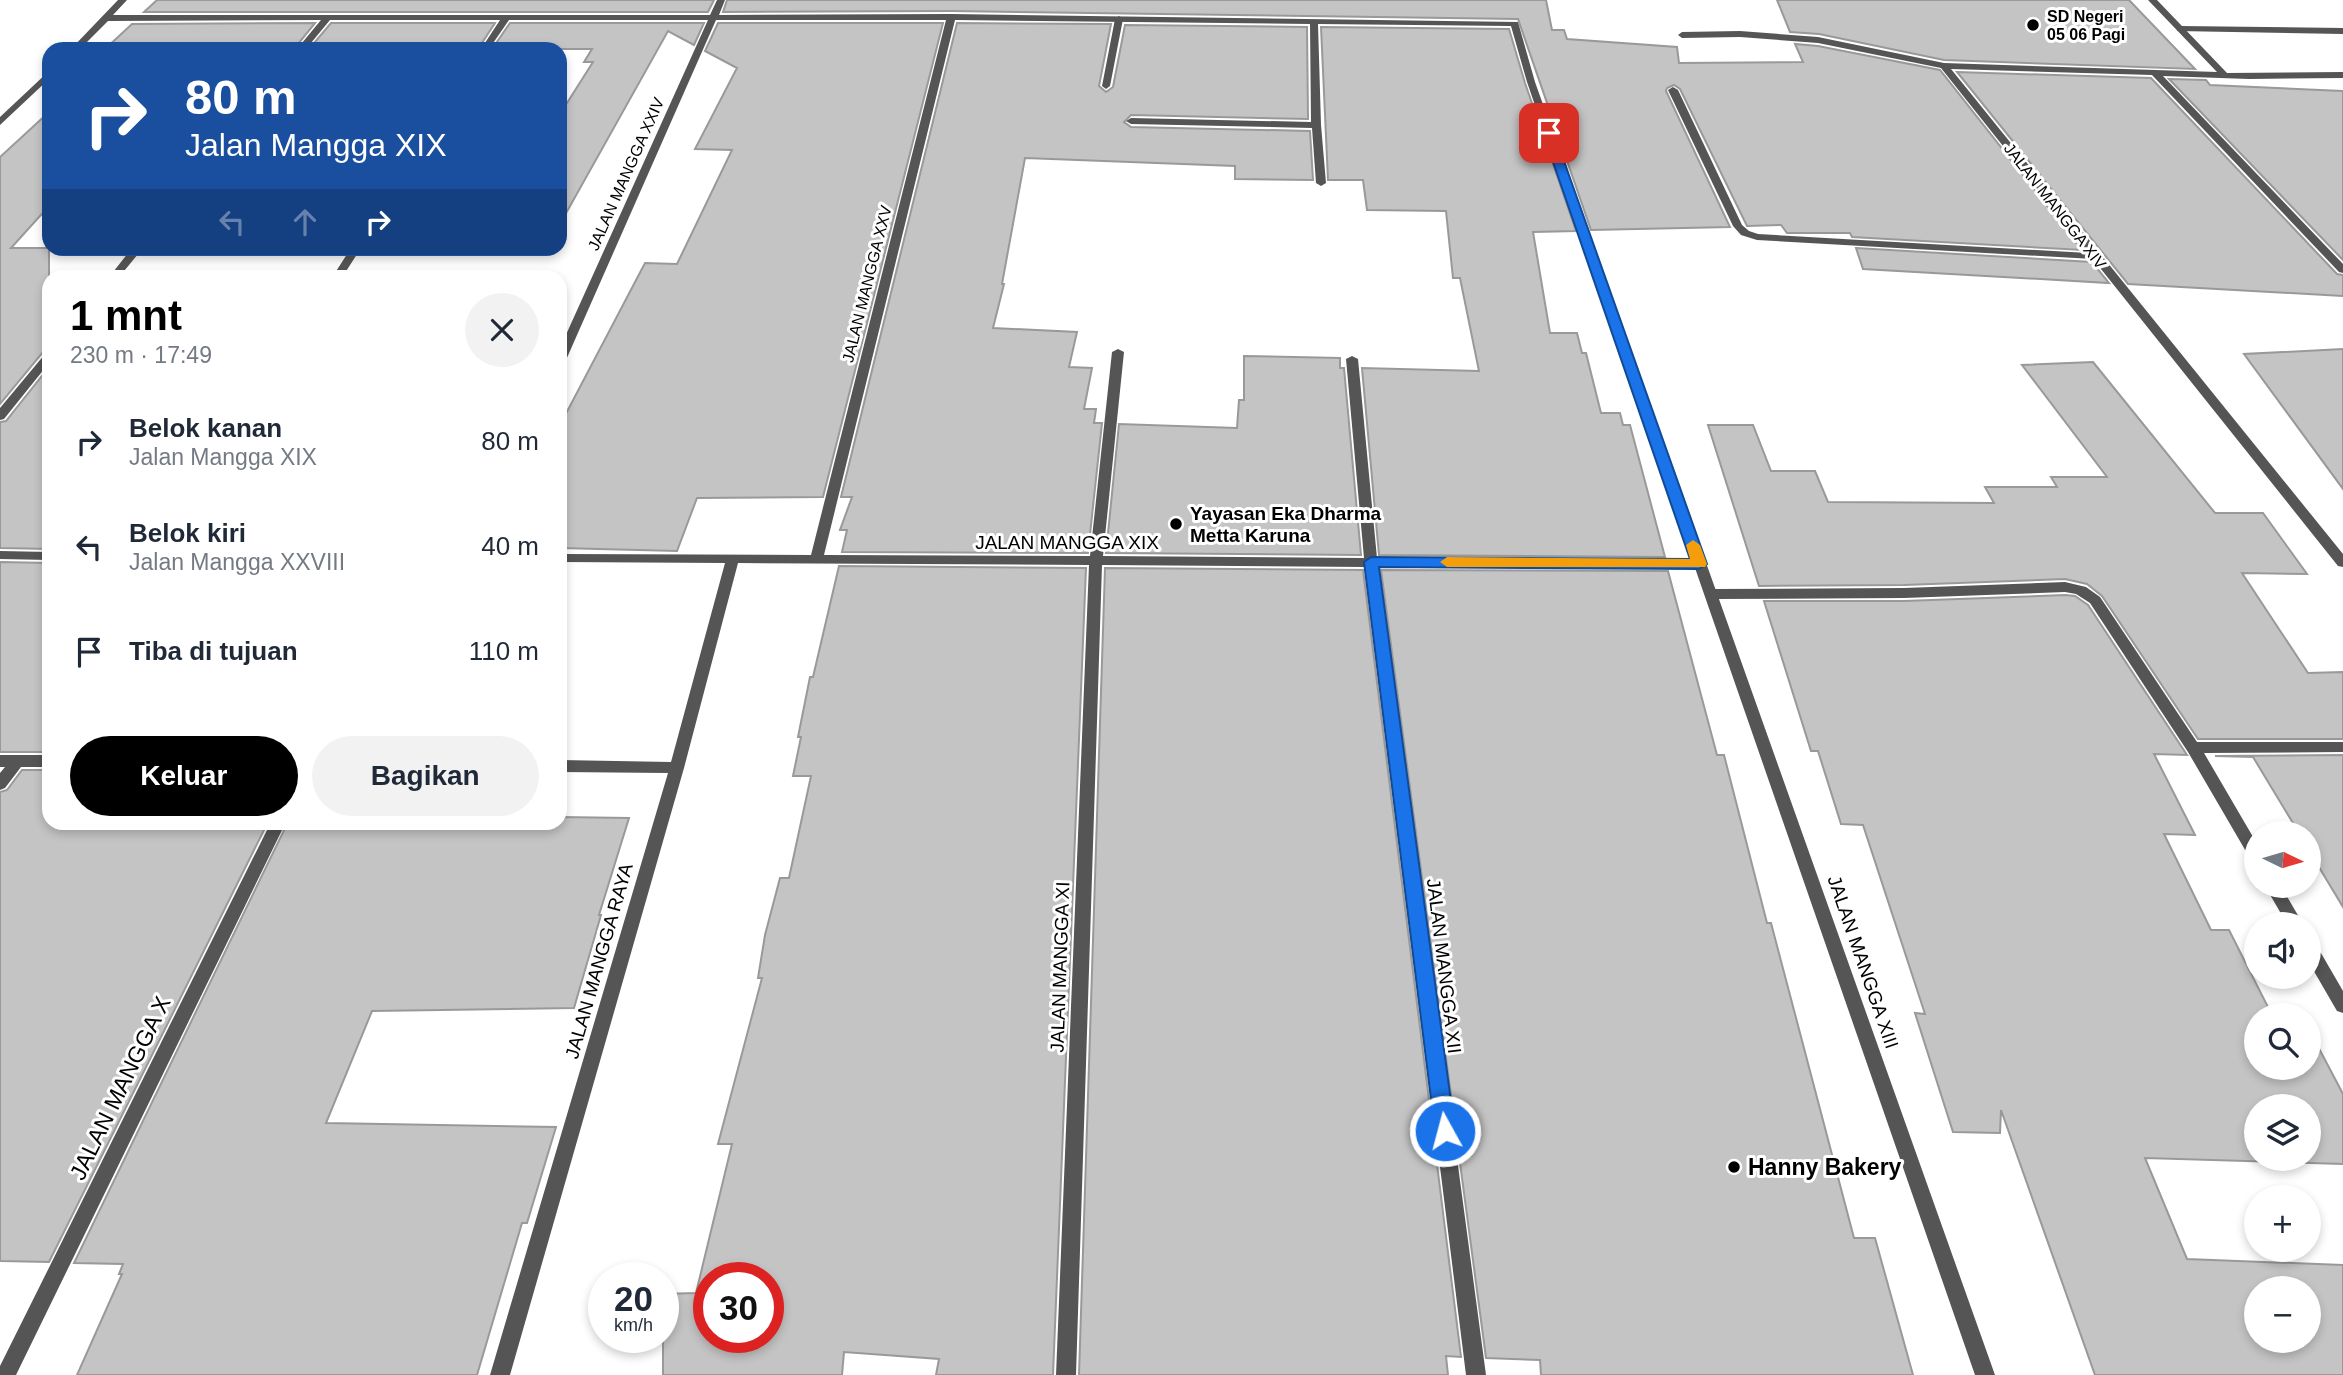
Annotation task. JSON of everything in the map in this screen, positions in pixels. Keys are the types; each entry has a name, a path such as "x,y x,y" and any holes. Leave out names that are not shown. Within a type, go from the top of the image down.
{"street":[{"path":"82,42 123,0"},
{"name":"JALAN MANGGA XXIV","path":"567,344 721,0"},
{"path":"2152,0 2223,74"},
{"path":"107,18 951,17 1314,22 1315,125 1321,183"},
{"name":"JALAN MANGGA XXV","path":"816,560 951,17"},
{"path":"307,42 327,18"},
{"path":"490,42 505,19"},
{"path":"1106,86 1119,19"},
{"name":"JALAN MANGGA XIII","path":"1314,22 1515,24 1531,82 1985,1375"},
{"path":"2180,29 2343,31"},
{"path":"1682,35 1740,34 1818,40 1944,66 2155,73 2343,75"},
{"name":"JALAN MANGGA XIV","path":"1944,66 2343,563"},
{"path":"2155,73 2343,270"},
{"path":"0,122 42,81"},
{"path":"1673,90 1738,226 1745,233 1757,237 2094,256"},
{"path":"1131,121 1315,125"},
{"path":"120,270 131,256"},
{"name":"JALAN MANGGA XI","path":"1066,1375 1096,561 1118,352"},
{"name":"JALAN MANGGA XII","path":"1352,359 1371,562 1476,1375"},
{"path":"0,416 42,365"},
{"path":"0,555 42,556"},
{"name":"JALAN MANGGA XIX","path":"567,558 1699,564"},
{"name":"JALAN MANGGA RAYA","path":"500,1375 677,768 733,558"},
{"path":"1712,594 1905,593 2079,588 2095,600 2193,748 2244,835"},
{"path":"2193,748 2343,747"},
{"path":"0,761 42,761"},
{"path":"0,784 17,761"},
{"path":"567,766 677,768"},
{"name":"JALAN MANGGA X","path":"6,1375 275,830"},
{"path":"2321,968 2343,1006"}],"building":[{"path":"157,0 714,0 708,12 144,12"},
{"path":"727,0 1546,0 1552,30 1564,30 1567,39 1677,47 1679,63 1803,62 1795,44 1818,46 1940,70 2082,250 1852,237 1850,233 1787,233 1781,225 1747,226 1680,89 1674,85 1666,91 1730,227 1591,230 1518,19 951,11 723,12"},
{"path":"1777,0 2129,0 2195,69 1944,60 1819,34 1790,32"},
{"path":"315,23 300,42 113,42 132,24"},
{"path":"331,23 495,23 483,42 315,42"},
{"path":"510,23 704,23 694,45 668,31 567,211 567,103 593,62 584,62 592,49 567,49 567,42 497,42"},
{"path":"718,23 943,23 823,497 697,498 677,551 567,548 567,412 645,263 677,264 732,150 695,149 737,68 705,51"},
{"path":"957,23 1111,24 1099,86 1106,92 1113,87 1125,25 1307,27 1308,119 1131,115 1124,122 1131,127 1310,131 1313,180 1235,179 1235,166 1025,158 1004,284 993,328 1077,332 1069,367 1092,368 1084,409 1096,409 1094,423 1102,423 1088,553 842,552 847,530 840,530 852,497 841,497"},
{"path":"1321,27 1509,29 1576,231 1533,232 1550,333 1577,333 1582,353 1586,353 1601,413 1620,413 1623,425 1630,425 1665,557 1379,555 1362,368 1479,371 1460,278 1453,278 1446,211 1367,210 1363,180 1328,180"},
{"path":"1957,72 2151,78 2337,274 2343,275 2343,296 2128,284"},
{"path":"2169,79 2206,80 2210,85 2343,91 2343,260"},
{"path":"42,118 42,214 11,248 42,248 42,256 49,256 49,270 42,270 42,353 0,404 0,157"},
{"path":"1856,248 2092,262 2109,283 1863,269"},
{"path":"2343,349 2343,489 2244,354"},
{"path":"1244,356 1340,358 1340,368 1344,368 1361,555 1106,553 1119,424 1237,428 1239,400 1244,400"},
{"path":"2093,362 2215,513 2263,513 2307,574 2242,573 2308,673 2343,672 2343,739 2198,739 2102,596 2087,584 2065,579 1904,585 1759,586 1708,425 1753,425 1771,471 1815,471 1828,502 1994,503 1985,487 2057,487 2051,477 2107,477 2022,365"},
{"path":"42,376 42,549 0,548 0,422 6,421"},
{"path":"0,562 42,563 42,752 0,752"},
{"path":"839,566 1086,568 1053,1375 936,1375 939,1359 844,1352 842,1375 663,1375 663,1353 679,1353 679,1294 693,1293 693,1353 784,1353 784,1262 703,1262 732,1144 718,1144 762,978 758,978 765,935 780,878 789,878 811,776 793,776 810,677 813,677"},
{"path":"1105,568 1363,570 1461,1357 1446,1356 1448,1375 1079,1375"},
{"path":"1381,570 1668,571 1717,755 1724,755 1767,923 1771,923 1854,1238 1875,1238 1913,1375 1541,1375 1540,1360 1486,1358"},
{"path":"2065,595 2075,596 2088,605 2187,755 2154,754 2195,835 2164,834 2211,930 2229,930 2244,960 2244,989 2259,989 2266,1003 2244,1003 2244,1080 2321,1080 2321,1052 2343,1094 2343,1164 2321,1163 2321,1094 2244,1094 2244,1161 2145,1158 2187,1259 2343,1265 2343,1375 2095,1375 2001,1110 2000,1133 1953,1132 1915,1013 1925,1014 1863,825 1841,824 1818,751 1811,751 1764,601 1904,601"},
{"path":"2343,755 2343,907 2321,871 2321,821 2292,821 2253,757 2215,756"},
{"path":"22,770 42,770 42,830 264,830 49,1262 0,1261 0,792 7,790"},
{"path":"567,817 629,818 574,1008 372,1011 326,1123 556,1127 527,1223 522,1223 477,1375 77,1375 122,1274 119,1274 123,1264 74,1263 284,830 567,830"}],"slow traffic":[{"path":"1447,562 1699,564 1693,545"}],"place":[{"name":"SD Negeri 05 06 Pagi","path":"2033,25"},
{"name":"Yayasan Eka Dharma Metta Karuna","path":"1176,524"},
{"name":"Hanny Bakery","path":"1734,1167"}],"route":[{"path":"1445,1131 1371,562 1699,564 1549,133"}]}
